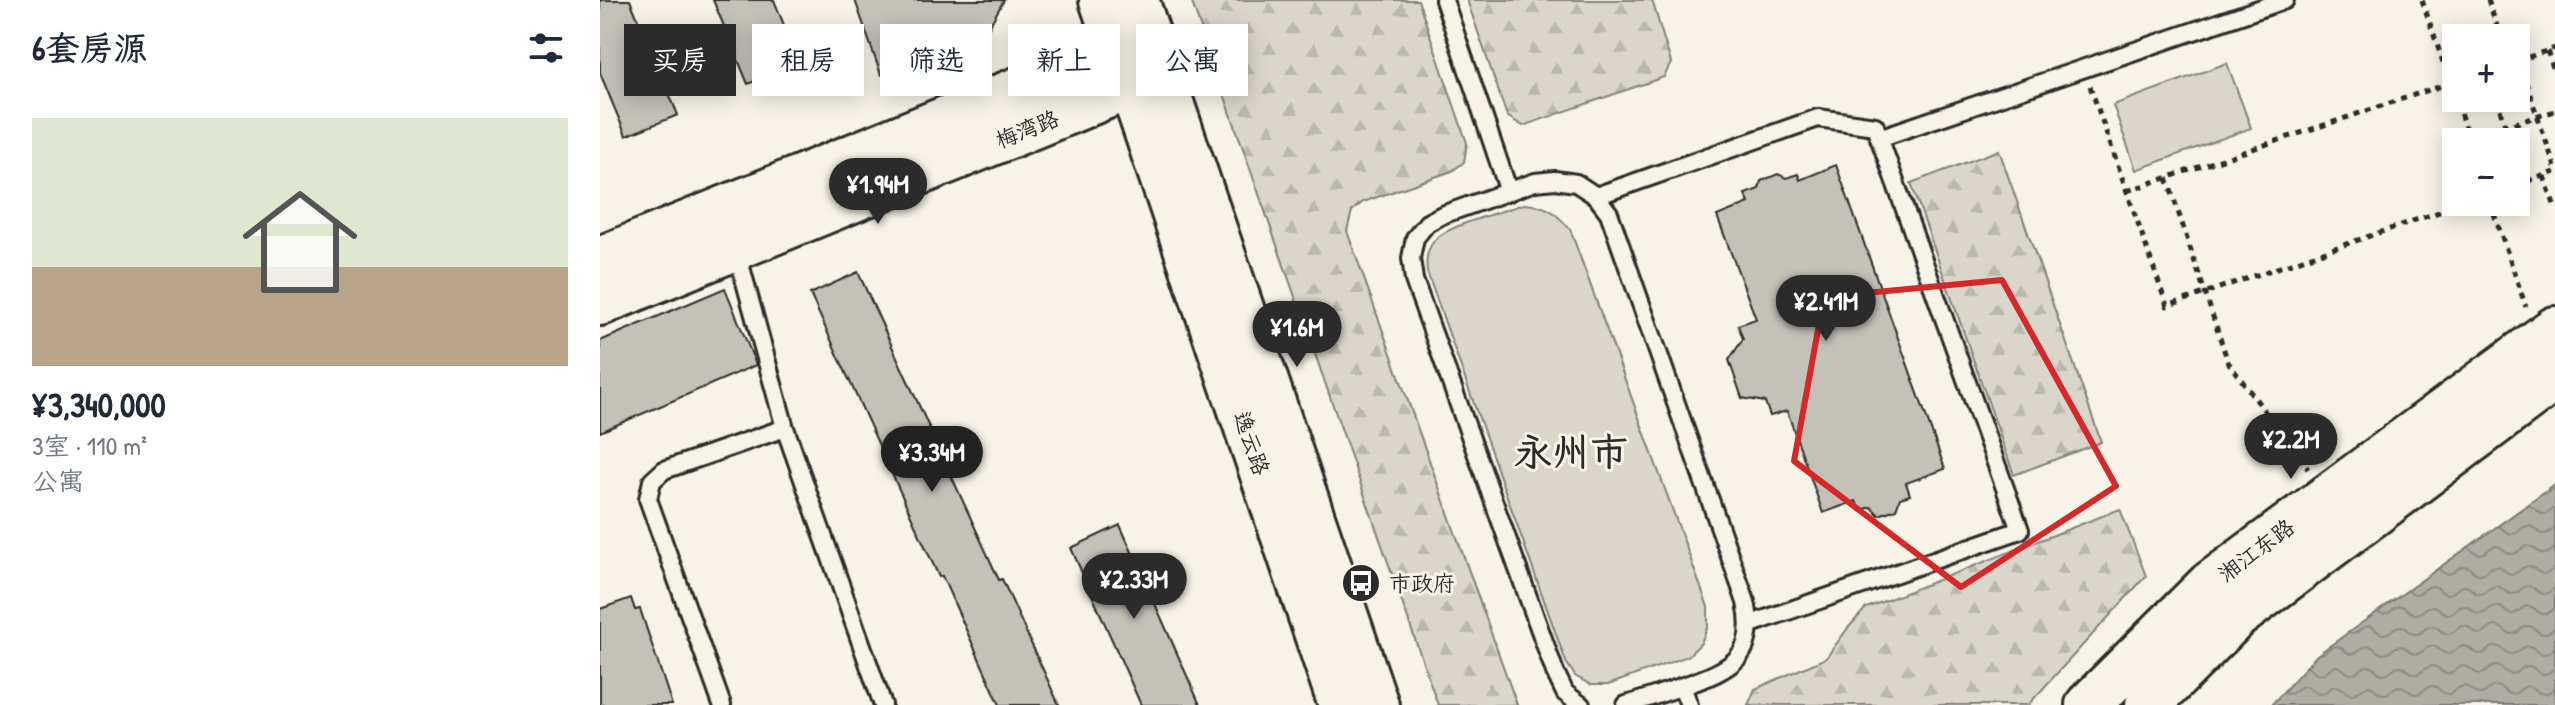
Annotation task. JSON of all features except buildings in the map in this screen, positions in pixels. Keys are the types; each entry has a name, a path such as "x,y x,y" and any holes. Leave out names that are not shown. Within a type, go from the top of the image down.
{"street":[{"name":"逸云路","path":"1102,0 1135,63 1376,705"},
{"name":"逸云路","path":"1136,0 1135,63 1341,705"},
{"name":"梅湾路","path":"600,303 736,247 1135,63"},
{"name":"梅湾路","path":"600,259 1135,63"},
{"name":"湘江东路","path":"2088,705 2210,584 2328,496 2549,350"},
{"name":"湘江东路","path":"2148,705 2237,616 2549,350"}],"lane":[{"path":"1444,0 1509,192"},
{"path":"1879,138 2285,0"},
{"path":"1596,196 1818,118 1875,126 2020,530 1751,624"},
{"path":"1581,705 1565,693 1555,672 1414,280 1411,258 1415,238 1427,223 1535,182 1555,180 1576,183 1596,196 1609,213 1746,602 1751,624 1746,645 1735,662 1720,673 1631,704"},
{"path":"736,247 785,428 883,705"},
{"path":"722,705 648,499 652,481 664,470 785,428"},
{"path":"1682,686 1689,705"}],"path":[{"path":"2422,0 2442,53"},
{"path":"2488,0 2496,24"},
{"path":"2530,57 2555,48"},
{"path":"2547,51 2555,73"},
{"path":"2084,68 2167,306 2442,211"},
{"path":"2127,191 2442,86"},
{"path":"2530,97 2555,170 2530,180"},
{"path":"2501,128 2555,111"},
{"path":"2501,112 2506,126"},
{"path":"2544,176 2555,207"},
{"path":"2167,178 2228,362 2328,496"},
{"path":"2496,216 2549,350"}],"highlighted area":[{"path":"2002,280 2116,486 1961,587 1794,461 1824,297"}],"green space":[{"path":"1191,0 1418,0 1467,143 1464,162 1452,171 1363,202 1352,211 1347,231 1517,705 1438,705 1225,96 1248,96 1248,24 1199,24"},
{"path":"1467,0 1652,0 1671,63 1664,77 1523,126 1507,116"},
{"path":"2227,63 2251,128 2136,170 2113,105"},
{"path":"1999,150 2101,442 2014,475 1911,183"},
{"path":"1524,204 1550,210 1570,229 1708,607 1708,626 1701,643 1688,656 1608,685 1591,685 1575,676 1566,662 1427,272 1428,252 1440,235"},
{"path":"2120,509 2146,576 2028,705 1748,705 1755,689 1826,658 1866,608"}],"water":[{"path":"2555,485 2555,705 2271,705 2317,655"}],"place":[{"name":"市政府","path":"1361,583"}],"district":[{"name":"永州市","path":"1571,452"}]}
